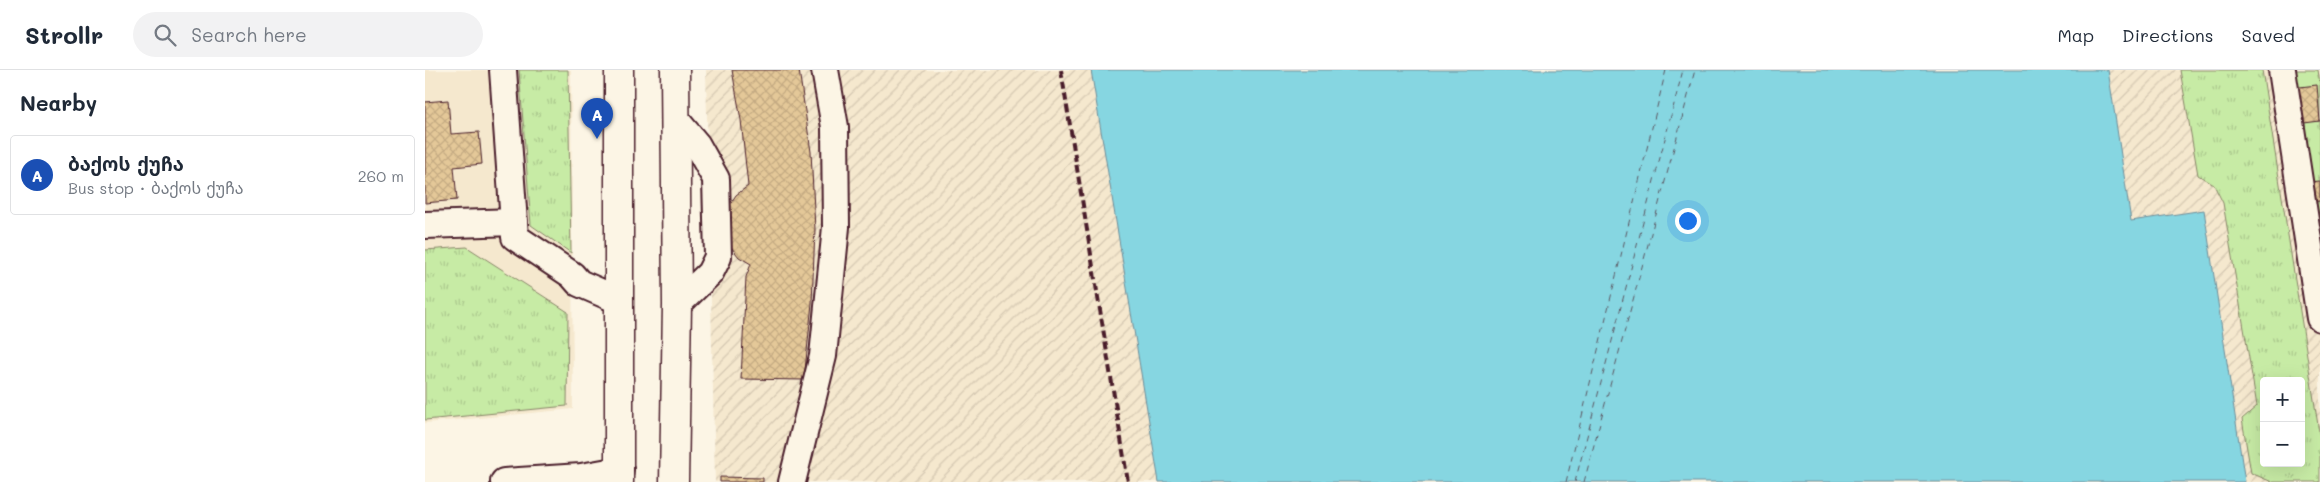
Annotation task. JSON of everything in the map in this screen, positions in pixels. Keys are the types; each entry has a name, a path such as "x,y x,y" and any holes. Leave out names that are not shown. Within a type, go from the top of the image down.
{"main road":[{"path":"619,70 618,300 620,476"},
{"path":"674,482 677,305 675,70"}],"lane":[{"path":"503,70 515,237 572,275 579,283 618,300"},
{"path":"792,482 823,356 836,226 835,127 825,70"},
{"path":"2282,70 2320,318"},
{"path":"675,118 697,145 716,179 718,257 710,273 677,305"},
{"path":"425,225 514,222"},
{"path":"504,482 620,476"}],"shaded area":[{"path":"425,70 571,70 573,409 425,423"},
{"path":"706,70 1091,70 1159,482 715,482"},
{"path":"2108,70 2320,70 2320,482 2245,482 2204,210 2131,221"}],"green space":[{"path":"519,70 568,70 571,253 531,225"},
{"path":"2180,70 2262,70 2320,438 2320,482 2272,482 2251,473 2242,419 2257,406 2223,203 2214,185 2198,175"},
{"path":"2282,70 2318,70 2320,83 2320,227 2306,226"},
{"path":"467,247 568,312 567,406 425,420 425,250"}],"water":[{"path":"1091,70 2108,70 2131,221 2204,210 2245,482 1159,482"}],"building":[{"path":"732,70 799,70 811,152 815,229 812,303 804,380 741,379 746,277 751,264 739,257 731,247 728,207 736,195 748,186 741,120"},
{"path":"2317,85 2320,121 2296,124 2291,88"},
{"path":"448,100 451,134 479,132 482,164 454,167 457,200 425,203 425,102"},
{"path":"2320,181 2320,201 2309,202 2307,182"},
{"path":"720,477 763,478 763,482 720,482"}],"ferry route":[{"path":"1566,482 1666,70"},
{"path":"1575,482 1683,70"},
{"path":"1584,482 1695,70"}],"railway":[{"path":"1061,70 1128,482"}],"place":[{"name":"ბაქოს ქუჩა","path":"597,139"}]}
